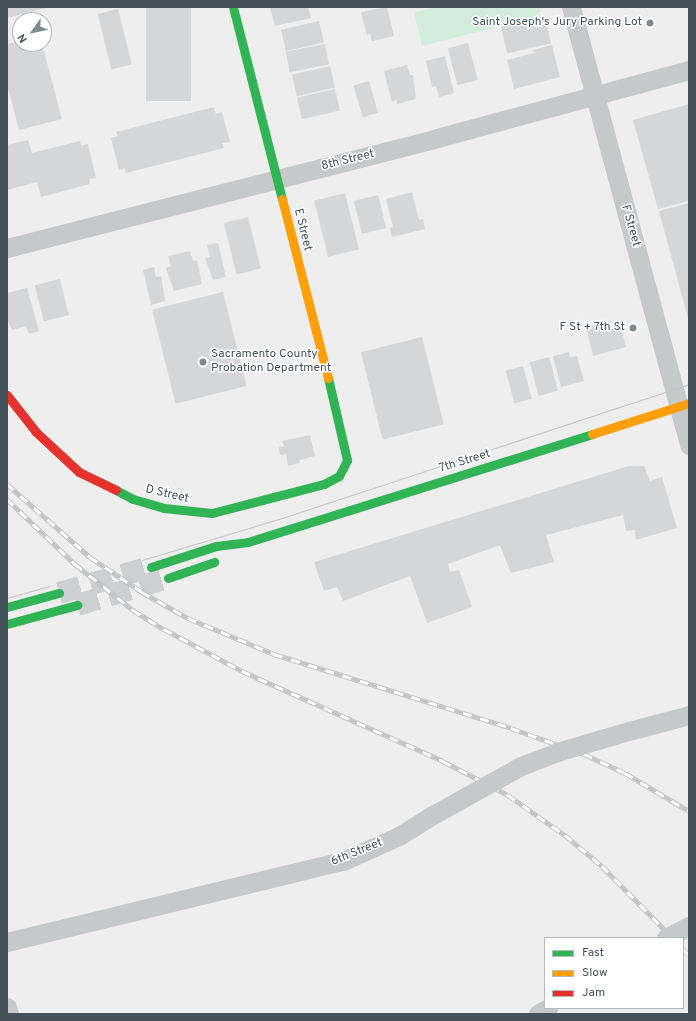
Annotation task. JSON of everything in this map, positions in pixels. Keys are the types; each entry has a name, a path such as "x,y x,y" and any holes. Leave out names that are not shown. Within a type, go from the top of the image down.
{"street":[{"name":"E Street","path":"233,7 347,460"},
{"name":"F Street","path":"571,7 593,96 684,404 689,445"},
{"name":"8th Street","path":"7,248 277,179 689,70"},
{"name":"D Street","path":"7,395 36,432 79,472 133,499 164,508 200,513 234,509 324,484 339,476 347,460"},
{"name":"7th Street","path":"151,567 216,546 248,542 684,404"},
{"name":"7th Street","path":"168,578 224,558 248,542"},
{"path":"7,607 59,593"},
{"path":"7,624 77,605"},
{"name":"6th Street","path":"7,942 343,861 399,836 431,816 521,766 557,752 689,716"},
{"path":"668,937 689,926"},
{"path":"7,1007 9,1014"}],"green space":[{"path":"436,7 539,7 541,16 422,46 414,13"}],"building":[{"path":"7,7 46,7 30,12 12,12 12,17 7,18"},
{"path":"146,7 191,7 191,101 146,101"},
{"path":"270,7 308,7 311,18 275,26"},
{"path":"387,7 394,36 372,41 370,34 367,35 361,12"},
{"path":"118,9 132,64 111,69 98,14"},
{"path":"545,17 551,43 507,53 501,27"},
{"path":"319,21 324,42 286,51 281,30"},
{"path":"12,43 12,52 44,52 62,119 19,130 7,84 7,44"},
{"path":"468,43 478,80 458,85 448,48"},
{"path":"325,44 329,65 290,72 286,52"},
{"path":"552,45 560,77 514,89 507,60 534,53 533,50"},
{"path":"445,56 454,93 439,97 436,86 432,87 426,61"},
{"path":"407,65 410,75 413,75 416,99 397,104 396,100 392,102 384,71"},
{"path":"330,66 335,87 297,96 292,75"},
{"path":"369,81 378,113 363,117 354,85"},
{"path":"335,89 340,110 302,119 297,98"},
{"path":"689,104 689,201 658,209 633,120"},
{"path":"214,107 216,114 222,112 230,142 222,143 224,148 126,173 125,168 119,170 111,138 118,136 116,132"},
{"path":"28,140 32,153 80,141 81,146 88,144 96,178 89,179 90,184 41,197 37,182 7,190 7,145"},
{"path":"412,192 419,220 423,219 425,229 392,237 390,228 393,227 386,199"},
{"path":"345,193 359,249 328,257 314,201"},
{"path":"378,195 386,228 362,234 354,201"},
{"path":"689,203 689,322 659,211"},
{"path":"248,217 261,268 237,274 224,223"},
{"path":"218,243 226,277 213,280 205,258 210,257 207,245"},
{"path":"190,251 193,261 197,260 202,284 174,291 166,268 171,266 168,256"},
{"path":"154,267 156,277 161,276 165,301 151,305 143,270"},
{"path":"60,279 69,315 44,321 35,285"},
{"path":"27,288 39,331 29,334 26,326 12,330 7,319 7,293"},
{"name":"Sacramento County Probation Department","path":"223,292 246,386 176,404 152,310"},
{"path":"609,322 611,329 621,327 626,347 593,356 586,327"},
{"path":"422,337 444,424 383,440 361,352"},
{"path":"569,352 570,357 577,356 584,381 561,387 553,356"},
{"path":"549,357 558,391 539,396 530,362"},
{"path":"523,366 532,399 514,404 506,371"},
{"path":"310,435 315,456 299,460 300,463 288,466 286,454 280,455 279,447 284,446 282,441"},
{"path":"629,466 644,466 650,481 662,477 677,528 636,540 635,530 626,531 623,515 546,535 554,562 511,573 500,545 448,564 450,572 459,570 472,607 427,623 410,576 343,601 337,587 324,591 314,562"}],"tunnel":[{"path":"59,593 151,567"},
{"path":"77,605 168,578"}],"tram line":[{"path":"142,560 282,518 689,384"},
{"path":"7,598 49,586"}],"railway":[{"path":"7,484 90,557 142,592 188,618 274,654 511,728 584,754 625,773 689,811"},
{"path":"7,499 75,564 133,610 164,629 242,671 443,761 508,795 565,835 602,866 672,937"},
{"path":"684,950 689,955"}],"traffic: fast":[{"path":"233,7 282,199"},
{"path":"116,490 133,499 164,508 212,513 324,484 339,476 347,460 328,378"},
{"path":"151,567 216,546 248,542 592,434"},
{"path":"168,578 214,562"},
{"path":"7,607 59,593"},
{"path":"7,624 77,605"}],"traffic: slow":[{"path":"282,199 328,378"},
{"path":"592,434 689,403"}],"traffic: jam":[{"path":"7,395 36,432 79,472 116,490"}],"place":[{"name":"Saint Joseph's Jury Parking Lot","path":"650,23"},
{"name":"F St + 7th St","path":"633,328"},
{"name":"Sacramento County Probation Department","path":"203,362"}]}
